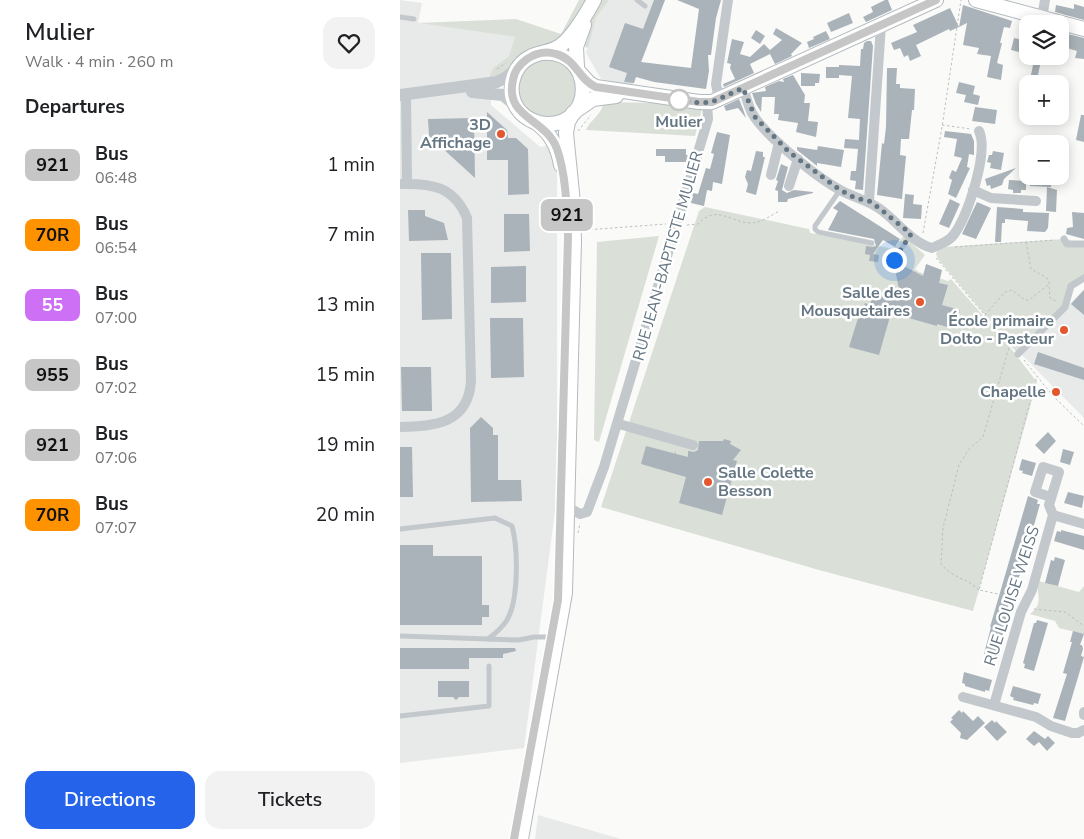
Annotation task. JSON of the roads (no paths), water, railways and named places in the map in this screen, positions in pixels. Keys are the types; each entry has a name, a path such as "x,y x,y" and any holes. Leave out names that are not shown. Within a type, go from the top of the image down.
{"main road":[{"path":"542,53 562,56 589,83 596,87 658,96 713,100 936,0"},
{"path":"976,0 1031,15"},
{"path":"521,839 554,637 557,608 568,223 558,150 547,132 523,114 516,106 512,92 512,82 515,62 556,49 565,42 593,2"},
{"path":"514,839 545,666 565,592 574,224 566,137 567,126 583,92 578,70 576,47 593,2"},
{"path":"1069,25 1084,29"},
{"path":"536,122 554,124 564,120 587,101 600,97 658,96"}],"street":[{"name":"RUE JEAN-BAPTISTE MULIER","path":"568,507 580,514 588,511 618,424 709,116 716,84 728,0"},
{"path":"1042,15 1045,0"},
{"path":"869,201 881,25"},
{"path":"400,427 433,426 449,419 466,402 470,392 471,381 467,218 457,201 445,190 432,185 404,184 403,95 495,82 508,76 515,62"},
{"path":"743,88 752,112 779,143 840,190 855,198 869,201 891,217 921,244 936,246 956,232 973,190 982,147 982,138 979,130"},
{"path":"429,92 497,94 508,98 516,106"},
{"path":"771,175 779,143"},
{"path":"789,186 798,159"},
{"path":"973,190 998,200 1036,201"},
{"path":"1064,239 1067,244 1084,244"},
{"path":"1018,354 1065,307 1071,286 1084,278"},
{"path":"618,424 693,445"},
{"name":"RUE LOUISE WEISS","path":"994,705 1053,515 1049,508 1051,497"},
{"path":"1053,515 1084,524"},
{"path":"963,697 1036,717 1052,727 1072,733 1078,734 1084,730"}],"lane":[{"path":"637,0 645,6"},
{"path":"400,17 414,19"},
{"path":"840,190 815,226 815,229 818,232 872,243"},
{"path":"894,260 911,234"},
{"path":"400,529 495,518 512,526 516,540 514,601 508,618 499,631 488,639"},
{"path":"400,636 519,640 554,637"},
{"path":"400,716 490,706 489,666"}],"place":[{"name":"Mulier","path":"679,100"},
{"name":"3D Affichage","path":"501,134"},
{"name":"Salle des Mousquetaires","path":"920,302"},
{"name":"École primaire Dolto - Pasteur","path":"1064,330"},
{"name":"Chapelle","path":"1056,392"},
{"name":"Salle Colette Besson","path":"708,482"}]}
